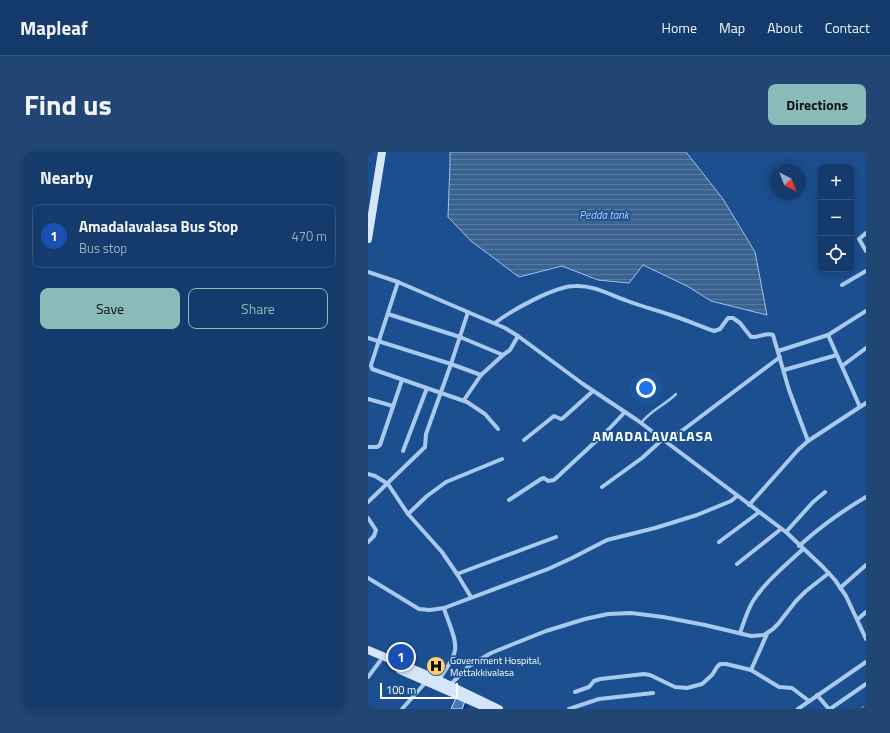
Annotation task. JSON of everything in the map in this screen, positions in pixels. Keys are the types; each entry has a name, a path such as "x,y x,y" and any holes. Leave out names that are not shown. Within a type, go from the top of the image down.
{"main road":[{"path":"368,212 378,152"},
{"path":"368,239 382,152"},
{"path":"368,650 439,680 499,709"},
{"path":"368,656 426,682 474,706 489,709"}],"street":[{"path":"866,232 859,239 866,252"},
{"path":"842,285 866,270"},
{"path":"368,272 398,282 496,323 518,336 566,372 663,439 758,513 786,532 829,573 840,588 858,619 866,639"},
{"path":"398,282 371,365 372,370 464,400 485,414 498,429"},
{"path":"496,323 508,314 552,292 569,286 585,286 714,331 720,329 728,318 733,318 740,323 751,337 756,338 772,333 808,442"},
{"path":"778,351 828,335 866,311"},
{"path":"368,502 425,448 426,434 452,364 468,312"},
{"path":"388,314 460,337 503,355"},
{"path":"828,335 860,407"},
{"path":"464,400 481,375 510,350 518,336"},
{"path":"368,338 452,364 481,375"},
{"path":"842,366 866,348"},
{"path":"784,370 837,355"},
{"path":"667,442 780,356"},
{"path":"368,448 377,447 380,445 402,380"},
{"path":"403,451 427,388"},
{"path":"524,440 554,416 561,419 563,418 594,391"},
{"path":"368,399 393,406"},
{"path":"749,505 798,450 866,403"},
{"path":"509,500 544,478 548,481 554,480 608,430 625,412"},
{"path":"602,487 642,458 663,439"},
{"path":"408,514 427,496 446,482 502,459"},
{"path":"368,474 375,476 388,484 408,514 442,552 471,597"},
{"path":"786,532 804,511 825,492"},
{"path":"368,578 419,609 430,610 444,608 548,569 607,540 655,528 690,517 731,501 737,496"},
{"path":"740,633 745,617 753,602 813,533 832,518 866,497"},
{"path":"719,542 758,513"},
{"path":"368,518 376,530 374,536 368,542"},
{"path":"737,564 781,529"},
{"path":"457,574 556,537"},
{"path":"840,588 866,565"},
{"path":"751,670 767,634 778,624 796,601 816,582 829,573"},
{"path":"439,680 453,658 456,650 444,608"},
{"path":"858,619 866,612"},
{"path":"450,685 462,671 490,653 546,631 585,619 608,614 631,613 663,617 751,636 767,634"},
{"path":"368,677 380,661"},
{"path":"798,709 817,694 866,662"},
{"path":"575,692 589,687 597,680 630,674 650,675 675,686 687,688 695,687 708,680 720,664 751,670 780,687 792,688 796,690 809,701"},
{"path":"402,709 426,682"},
{"path":"817,694 830,709 866,684"},
{"path":"569,709 599,699 653,693"}],"lane":[{"path":"641,423 650,413 665,405 676,394"}],"water":[{"name":"Pedda tank","path":"450,152 686,152 723,199 755,252 767,315 711,301 687,286 643,265 629,283 598,280 562,266 519,277 471,241 448,217"}],"building":[{"path":"435,660 441,663 436,671 431,669"},
{"path":"456,698 465,701 462,709 451,709"}],"place":[{"name":"Amadalavalasa Bus Stop","path":"401,657"},
{"name":"Government Hospital, Mettakkivalasa","path":"436,666"}],"district":[{"name":"AMADALAVALASA","path":"653,436"}]}
